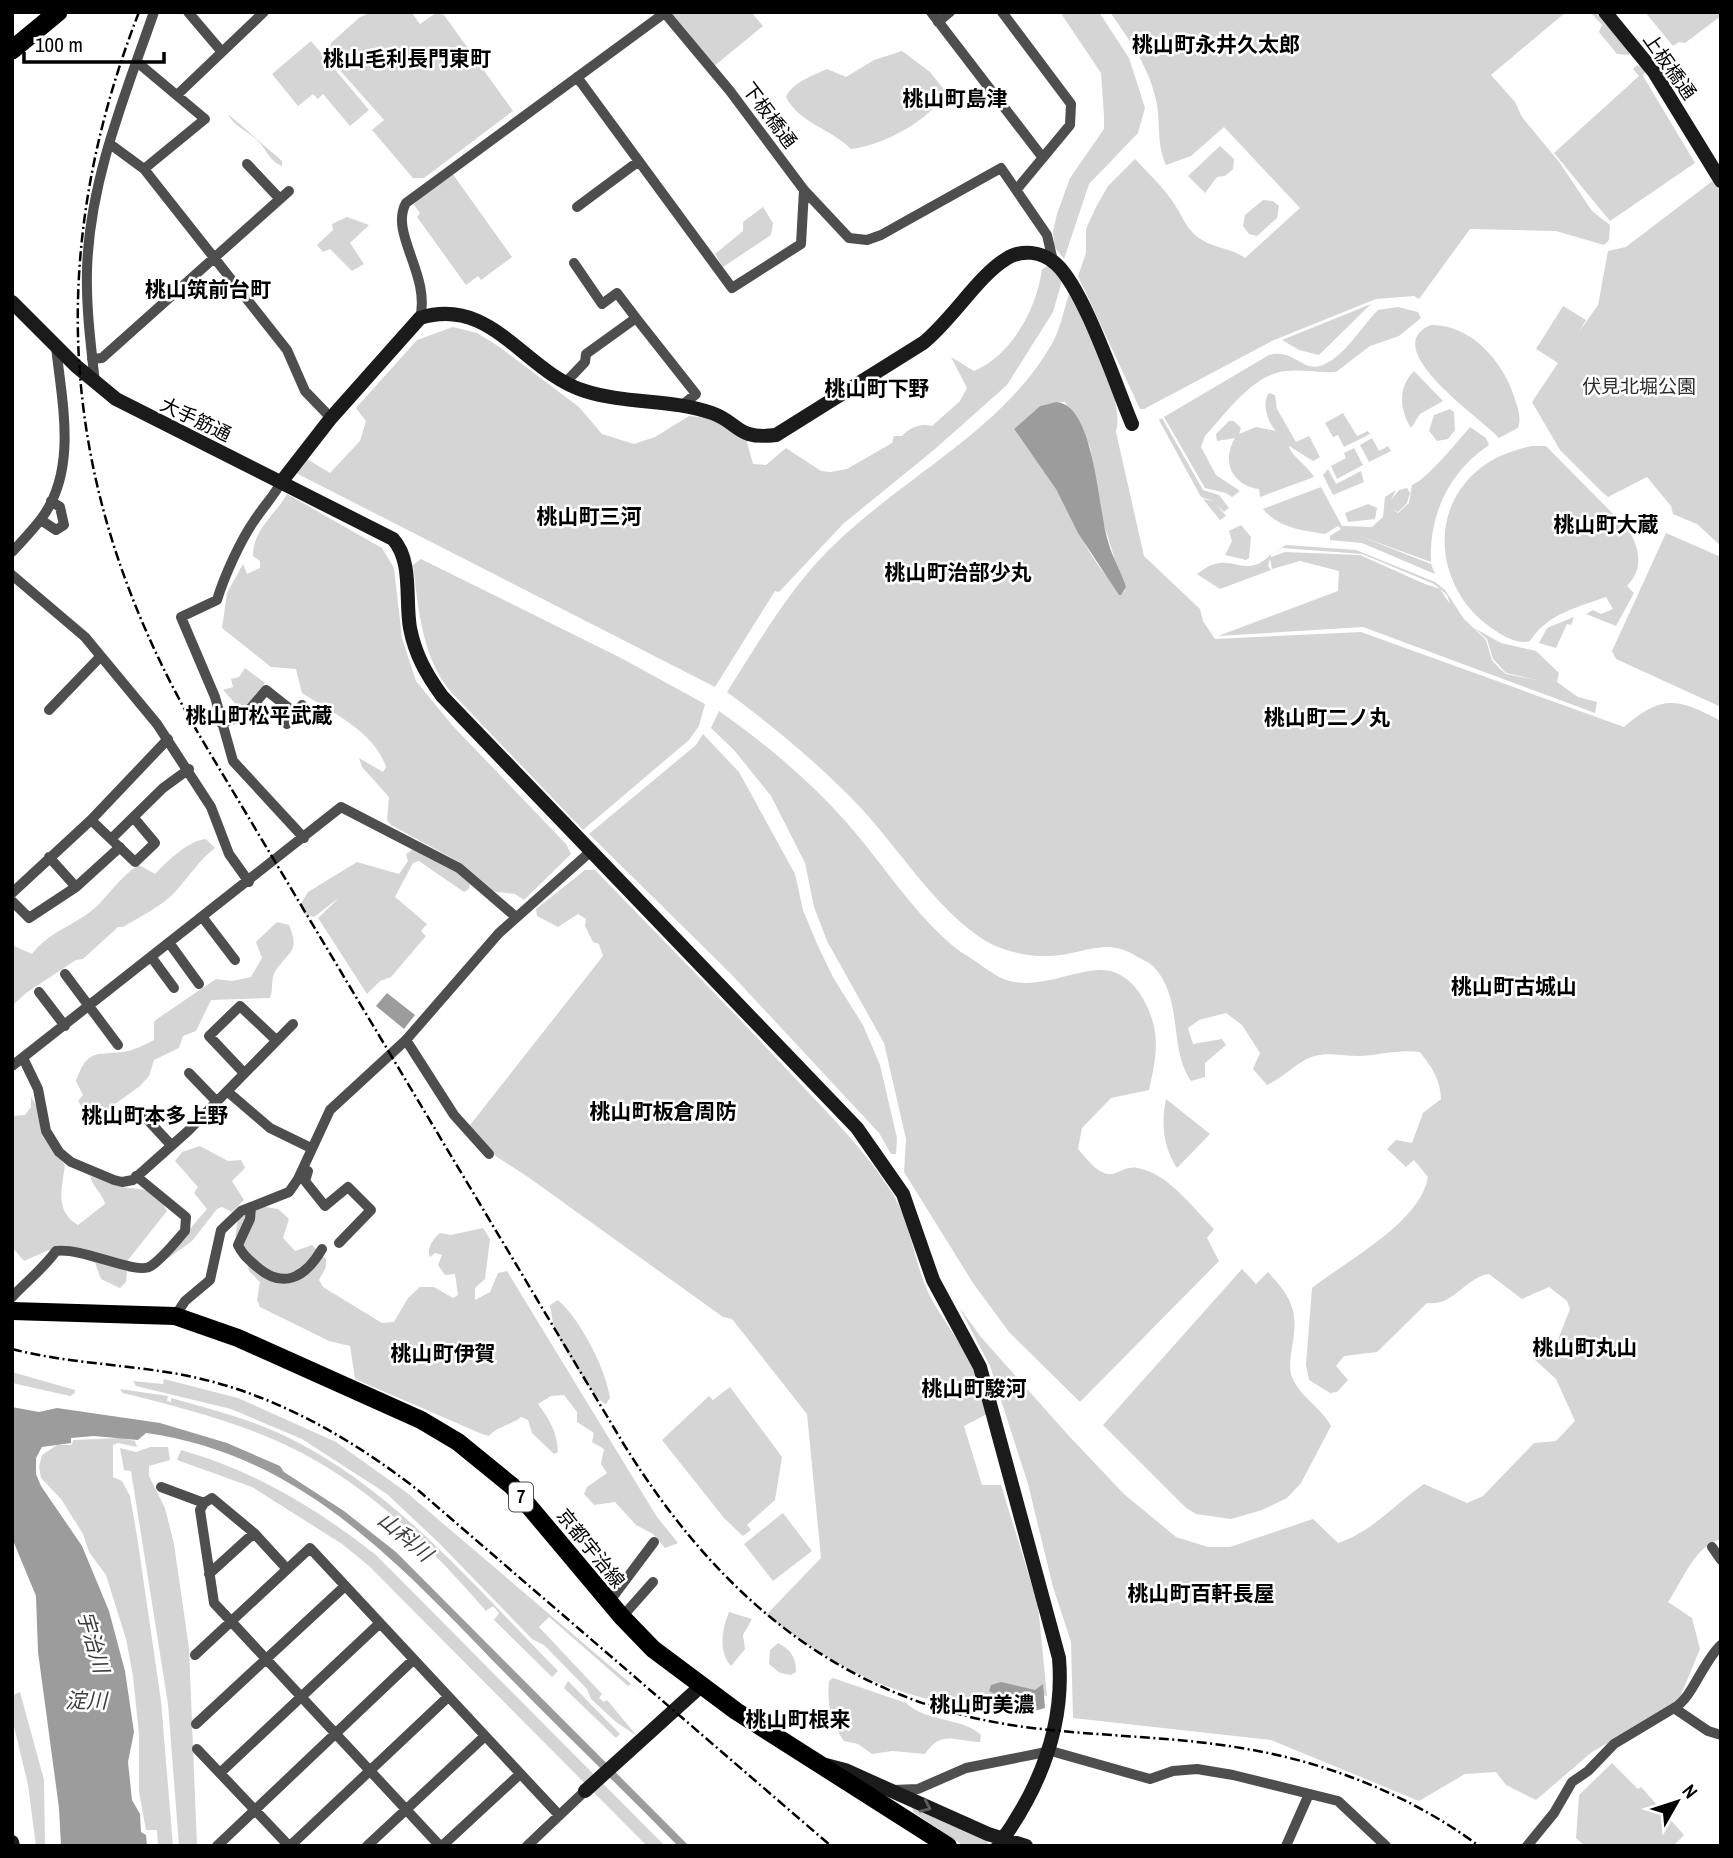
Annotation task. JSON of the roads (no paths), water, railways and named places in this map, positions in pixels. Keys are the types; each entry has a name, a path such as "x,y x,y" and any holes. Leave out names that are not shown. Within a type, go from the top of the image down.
{"highway":[{"path":"12,50 58,12"}],"main road":[{"name":"京都宇治線","path":"12,1311 175,1316 237,1338 421,1420 491,1467 529,1505 609,1602 653,1649 701,1686 948,1846"}],"street":[{"path":"95,383 87,271 89,235 110,144 154,12"},
{"path":"188,12 222,52"},
{"path":"177,95 264,12"},
{"path":"304,838 233,761 215,697 180,617 217,600 254,521 267,507 282,481 331,418 420,318 422,284 400,228 405,203 665,12"},
{"name":"下板橋通","path":"665,12 730,91 804,190 849,238 867,240 881,235 1001,167 1017,189"},
{"path":"950,12 934,17 1043,158"},
{"path":"1002,12 1071,104 1070,125 1017,189 1047,235 1053,261 1079,299 1132,424"},
{"name":"上板橋通","path":"1605,12 1654,72 1721,181"},
{"path":"137,62 205,119 144,169"},
{"path":"577,77 732,288 801,244 804,190"},
{"path":"110,144 144,169 287,350 305,391 331,418"},
{"path":"577,207 639,161"},
{"path":"247,164 279,199"},
{"path":"92,359 102,358 289,191"},
{"path":"420,318 451,314 480,321 566,382 585,391 714,413 736,429 757,437 776,435 922,344 938,332 1006,259 1026,253 1053,261"},
{"path":"574,263 602,304 617,293 695,394 680,407"},
{"name":"大手筋通","path":"12,302 95,383 134,410 387,534 397,544 403,556 410,625 420,661 430,680 486,744 590,852"},
{"path":"566,382 584,362 586,354 636,318"},
{"path":"12,552 41,520 51,501 66,444 56,347"},
{"path":"41,520 56,530 64,525 60,507 51,501"},
{"path":"12,575 85,637 168,740 211,807 229,854 248,881"},
{"path":"49,710 101,656"},
{"path":"221,723 244,716 266,690 298,709 288,724"},
{"path":"12,893 90,820 168,740"},
{"path":"12,901 29,918 76,887 134,818 163,788 189,769"},
{"path":"12,1066 341,807 459,868 516,917"},
{"path":"90,820 135,862 155,843 134,818"},
{"path":"175,1316 185,1301 210,1280 221,1230 251,1207 283,1197 298,1179 325,1115 404,1043 516,917 590,852 857,1128 903,1194 933,1280 973,1352 986,1384 1054,1632 1061,1681 1060,1707 1051,1751 1014,1824 1001,1842"},
{"path":"49,857 76,887"},
{"path":"203,918 235,960"},
{"path":"170,944 199,984"},
{"path":"152,958 174,988"},
{"path":"65,974 118,1045"},
{"path":"39,992 65,1026"},
{"path":"244,1073 209,1036 240,1006 276,1041"},
{"path":"23,1058 38,1089 46,1131 59,1152 71,1162 122,1182 136,1176 171,1145 293,1024"},
{"path":"404,1043 454,1115 489,1154"},
{"path":"190,1073 217,1102"},
{"path":"228,1091 270,1128 311,1148"},
{"path":"146,1118 171,1145"},
{"path":"305,1162 311,1163 305,1181 325,1206 348,1187 371,1210 339,1243"},
{"path":"12,1297 33,1275 41,1272 56,1251 98,1255 142,1270 150,1267 185,1231 187,1223 186,1217 136,1176"},
{"path":"251,1207 250,1219 238,1245 242,1253 267,1276 288,1279 300,1275 322,1250"},
{"path":"161,1488 204,1503"},
{"path":"287,1569 254,1533 212,1498 204,1503 200,1510 214,1603 441,1846 520,1774"},
{"path":"209,1574 254,1533"},
{"path":"609,1602 653,1542"},
{"path":"1712,1547 1721,1560"},
{"path":"195,1655 310,1548 558,1814"},
{"path":"622,1617 653,1583"},
{"path":"196,1724 345,1586"},
{"path":"220,1773 380,1623"},
{"path":"1527,1846 1553,1813 1572,1782 1588,1771 1614,1744 1682,1704 1706,1662 1721,1645"},
{"path":"217,1846 414,1660"},
{"path":"527,1846 558,1814 701,1686"},
{"path":"197,1749 290,1846 448,1697"},
{"path":"1674,1708 1708,1731 1721,1735"},
{"path":"367,1846 485,1736"},
{"path":"890,1791 918,1789 966,1768 1051,1751 1150,1779 1172,1771 1197,1769 1338,1801 1386,1846"},
{"path":"818,1763 845,1770 1001,1842 1026,1846"},
{"path":"1286,1846 1309,1794"}],"water":[{"path":"1056,402 1069,407 1079,420 1087,439 1104,526 1126,587 1121,595 1078,533 1056,489 1014,429 1040,406"},
{"path":"387,993 415,1015 404,1029 376,1006"},
{"name":"淀川","path":"12,1407 39,1412 57,1408 160,1423 227,1443 280,1466 284,1472 344,1511 396,1552 689,1846 678,1846 430,1596 347,1523 303,1491 255,1465 203,1445 146,1433 138,1440 94,1436 71,1438 71,1443 42,1447 36,1458 36,1474 41,1486 82,1546 109,1611 125,1671 134,1732 128,1762 132,1800 140,1814 141,1832 146,1835 147,1846 61,1846 59,1808 38,1652 36,1596 12,1538"},
{"path":"1001,1682 1035,1690 1043,1684 1045,1708 1031,1712 1008,1710 1001,1697 989,1691 991,1685"}],"railway":[{"path":"139,12 108,106 87,199 78,290 80,380 93,469 117,557 152,645 198,733 623,1443 659,1496 697,1545 739,1589 785,1629 834,1662 888,1690 947,1711 1011,1725 1218,1744 1278,1755 1339,1773 1398,1797 1479,1846"},
{"path":"12,1349 69,1360 166,1372 235,1388 300,1415 361,1450 419,1491 831,1846"}],"district":[{"name":"桃山町永井久太郎","path":"1216,45"},
{"name":"桃山毛利長門東町","path":"407,59"},
{"name":"桃山町島津","path":"955,99"},
{"name":"桃山筑前台町","path":"208,290"},
{"name":"桃山町下野","path":"877,389"},
{"name":"桃山町三河","path":"589,517"},
{"name":"桃山町大蔵","path":"1606,525"},
{"name":"桃山町治部少丸","path":"958,573"},
{"name":"桃山町松平武蔵","path":"259,716"},
{"name":"桃山町二ノ丸","path":"1327,718"},
{"name":"桃山町古城山","path":"1514,987"},
{"name":"桃山町板倉周防","path":"663,1112"},
{"name":"桃山町本多上野","path":"155,1116"},
{"name":"桃山町丸山","path":"1585,1348"},
{"name":"桃山町伊賀","path":"443,1354"},
{"name":"桃山町駿河","path":"974,1389"},
{"name":"桃山町百軒長屋","path":"1201,1594"},
{"name":"桃山町美濃","path":"982,1705"},
{"name":"桃山町根来","path":"798,1720"}],"park label":[{"name":"伏見北堀公園","path":"1639,386"}],"water label":[{"name":"山科川","path":"405,1537"},
{"name":"宇治川","path":"93,1642"}]}
